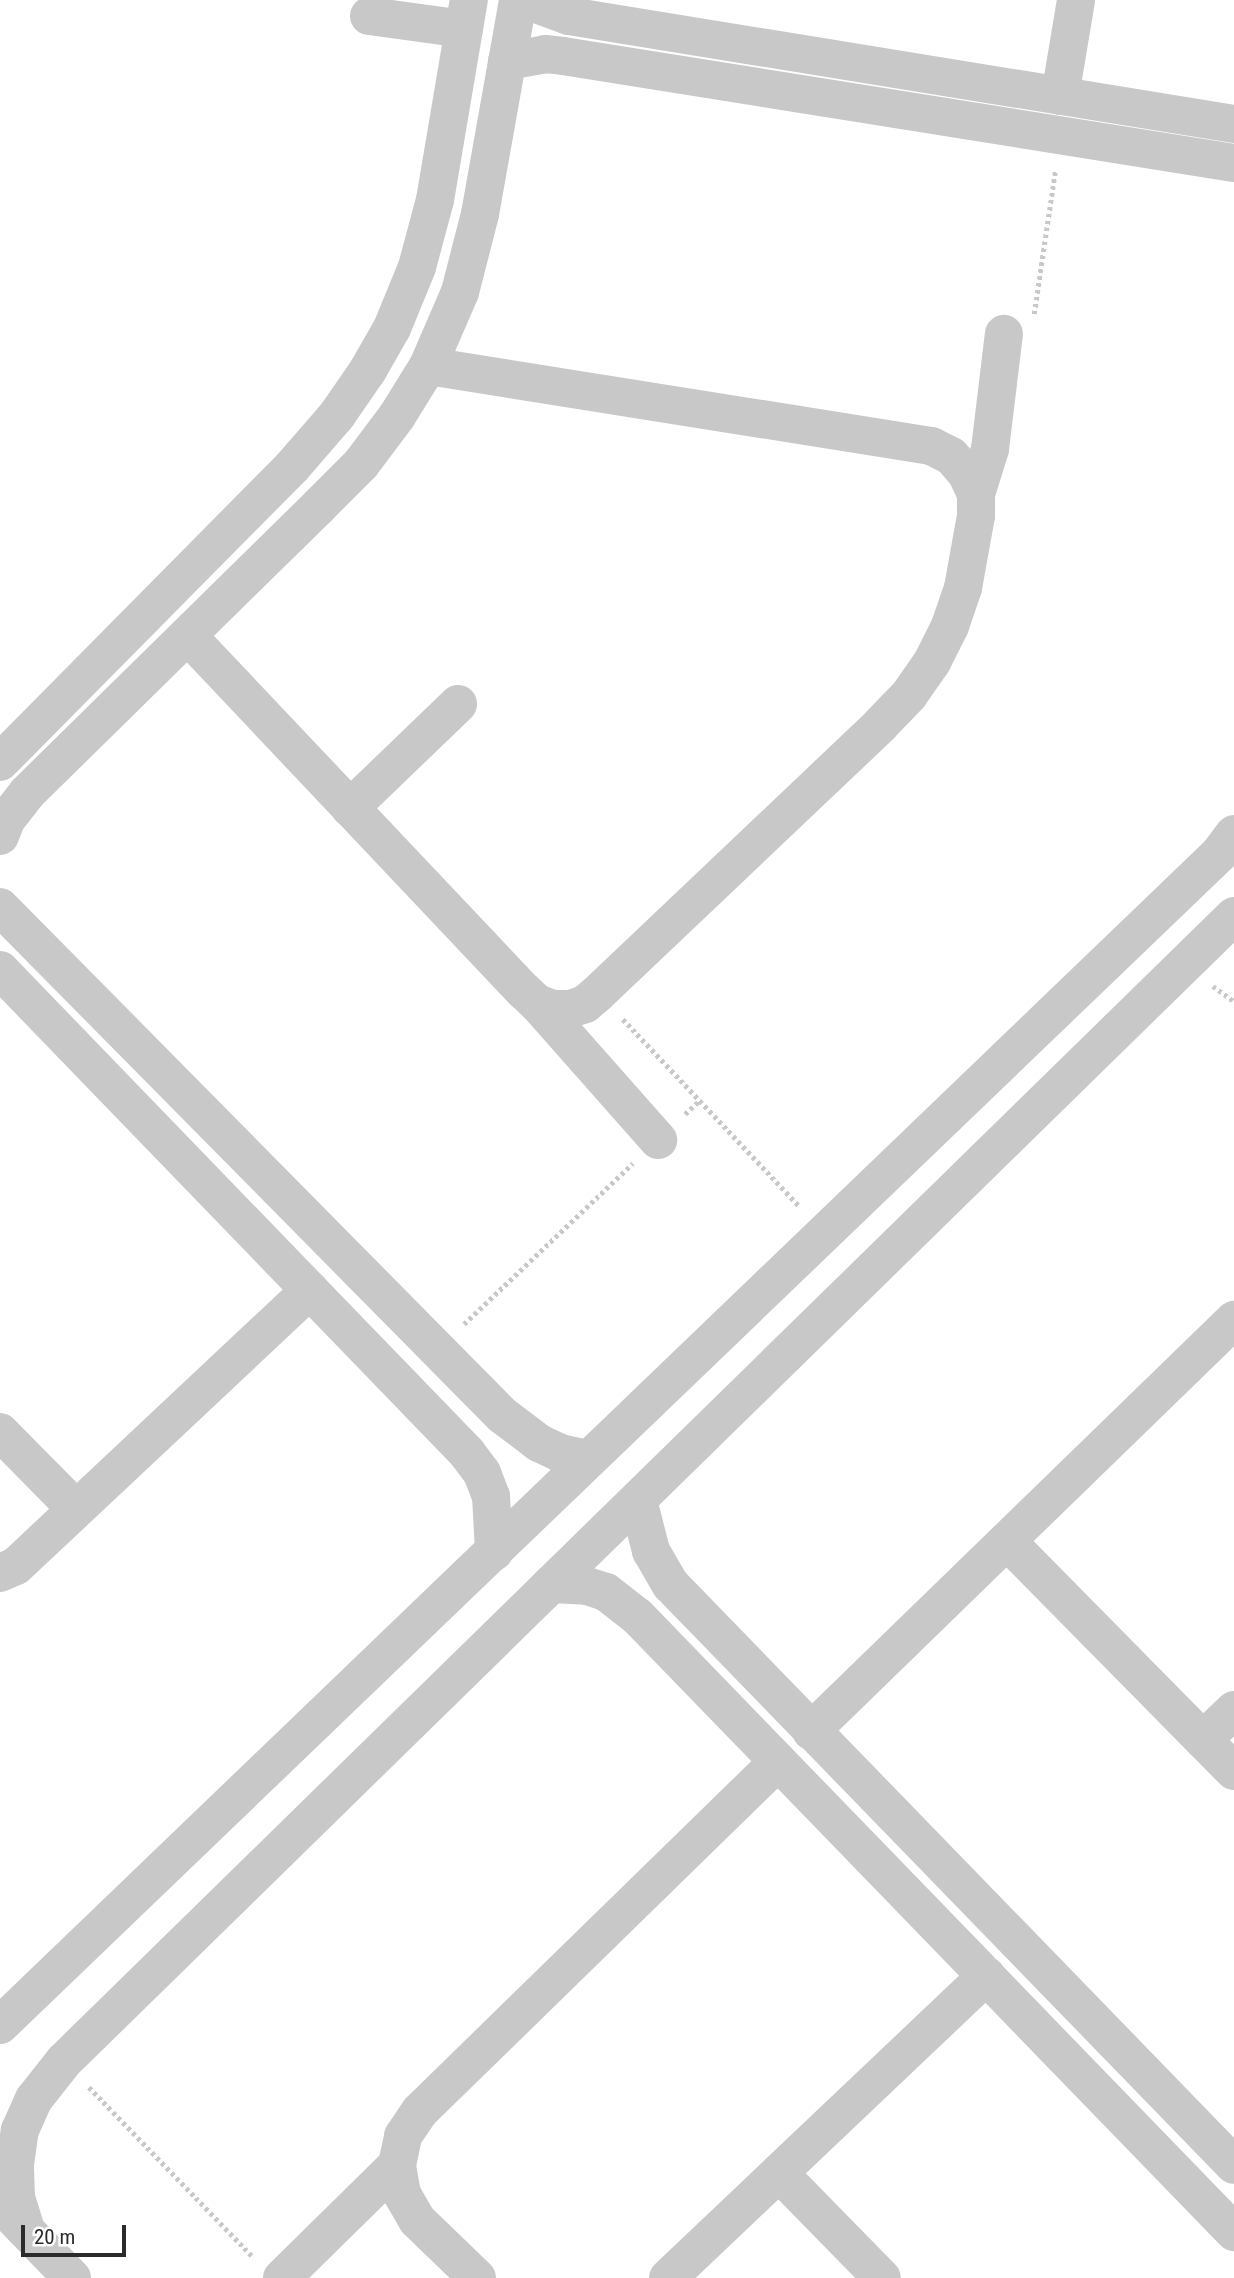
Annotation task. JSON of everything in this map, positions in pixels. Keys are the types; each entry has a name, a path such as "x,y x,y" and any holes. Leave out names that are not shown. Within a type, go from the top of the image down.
{"street":[{"path":"0,836 15,806 361,464 397,416 428,366 460,292 477,227 517,0"},
{"path":"525,0 569,16 1234,124"},
{"path":"1060,96 1076,0"},
{"path":"0,762 292,467 337,415 368,370 392,328 417,267 435,200 467,15 369,16"},
{"path":"507,61 535,55 564,55 1234,163"},
{"path":"537,1003 553,1009 570,1009 585,1004 909,695 932,662 963,588 976,516 976,494 990,449 1004,334"},
{"path":"428,366 931,446 951,456 967,472 976,494"},
{"path":"188,636 537,1003 658,1140"},
{"path":"350,808 458,704"},
{"path":"0,2025 1219,854 1234,834"},
{"path":"0,907 520,1430 559,1453 588,1459"},
{"path":"72,2278 13,2217 15,2164 20,2130 34,2099 64,2061 1234,916"},
{"path":"0,970 467,1453 482,1473 491,1496 494,1552"},
{"path":"1012,1052 1053,1093"},
{"path":"0,1573 16,1566 310,1290"},
{"path":"811,1731 1234,1320"},
{"path":"0,1432 76,1509"},
{"path":"638,1500 651,1551 671,1585 1234,2165"},
{"path":"1007,1541 1234,1771"},
{"path":"551,1584 587,1586 606,1592 637,1616 1234,2232"},
{"path":"637,1616 671,1585"},
{"path":"1203,1740 1234,1710"},
{"path":"477,2278 417,2220 402,2194 397,2165 403,2136 420,2111 778,1762"},
{"path":"668,2278 986,1976"},
{"path":"268,2268 397,2165"},
{"path":"779,2173 882,2278"}],"path":[{"path":"1004,334 1011,328 1023,327 1032,322 1061,135"},
{"path":"598,993 824,1232"},
{"path":"438,1348 700,1100"},
{"path":"64,2061 268,2268"}]}
